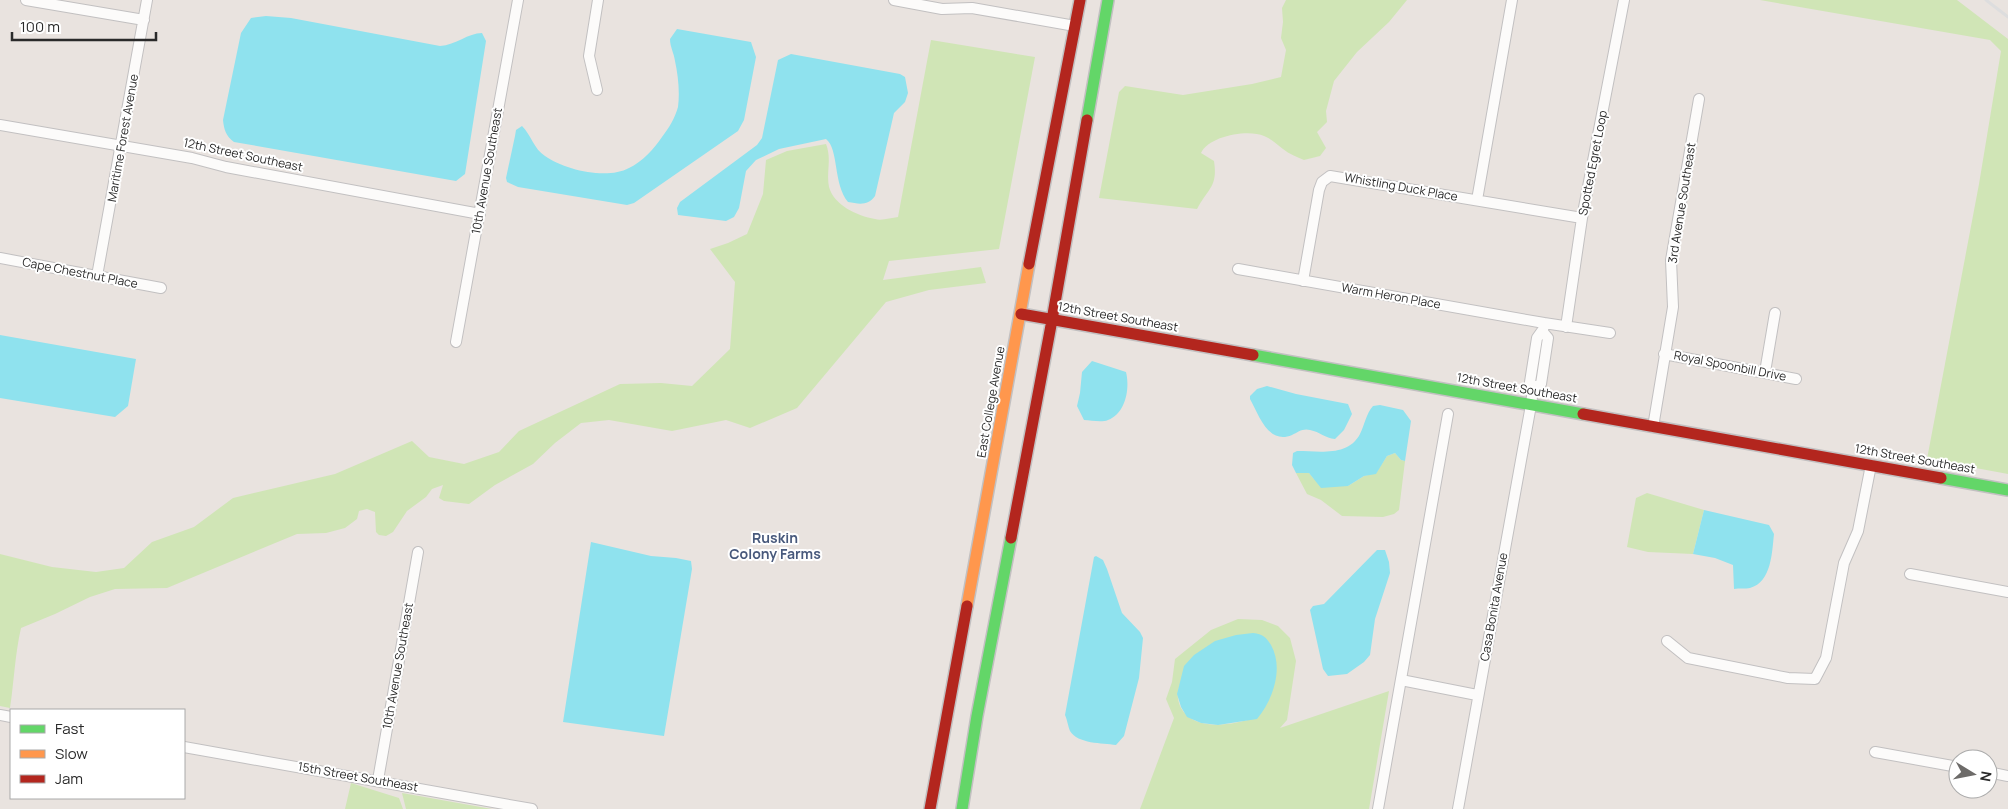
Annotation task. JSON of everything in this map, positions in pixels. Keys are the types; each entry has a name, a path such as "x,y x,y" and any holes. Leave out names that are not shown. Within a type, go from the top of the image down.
{"main road":[{"name":"East College Avenue","path":"930,809 1080,0"},
{"path":"962,809 979,706 1052,320 1108,0"},
{"name":"12th Street Southeast","path":"1021,314 2008,490"}],"street":[{"path":"26,0 144,20"},
{"name":"Maritime Forest Avenue","path":"97,276 147,0"},
{"name":"10th Avenue Southeast","path":"456,342 518,0"},
{"path":"597,90 589,56 598,0"},
{"path":"894,0 942,9 972,8 1075,26"},
{"path":"1477,200 1512,0"},
{"name":"Spotted Egret Loop","path":"1566,327 1582,218 1624,0"},
{"name":"3rd Avenue Southeast","path":"1653,427 1673,307 1672,260 1699,99"},
{"name":"12th Street Southeast","path":"0,125 192,158 226,167 480,214"},
{"name":"Whistling Duck Place","path":"1303,280 1319,190 1322,182 1330,176 1582,218"},
{"name":"Cape Chestnut Place","path":"0,258 161,288"},
{"name":"Warm Heron Place","path":"1238,269 1543,327 1566,327 1610,333"},
{"path":"1764,372 1774,313"},
{"name":"Casa Bonita Avenue","path":"1458,809 1533,388 1540,384 1548,338 1543,327"},
{"name":"Royal Spoonbill Drive","path":"1664,354 1796,379"},
{"path":"1378,809 1448,414"},
{"path":"1667,641 1688,658 1788,678 1815,679 1826,658 1844,563 1858,531 1871,466"},
{"name":"10th Avenue Southeast","path":"378,780 418,552"},
{"path":"1910,574 2008,592"},
{"path":"1401,680 1478,694"},
{"name":"15th Street Southeast","path":"185,747 378,780 532,809"},
{"path":"1875,752 1948,765"}],"green space":[{"path":"1286,0 1407,0 1389,22 1357,52 1334,81 1326,111 1327,122 1317,132 1326,148 1320,156 1304,160 1288,152 1267,137 1249,133 1239,134 1220,138 1212,142 1201,153 1214,161 1215,177 1197,209 1099,198 1119,92 1125,86 1183,95 1252,84 1281,77 1286,50 1281,38 1282,8"},
{"path":"1760,0 1957,0 2008,39 2008,474 1927,459 1979,184 2001,51 1990,40"},
{"path":"931,40 1035,57 999,249 889,261 883,280 981,267 986,283 929,290 886,302 797,408 750,428 726,420 672,431 609,420 581,423 555,443 533,464 495,485 469,504 444,501 439,498 443,485 432,489 426,497 407,511 393,532 386,536 379,535 376,532 375,512 367,509 359,511 357,519 345,528 326,533 297,534 167,588 115,589 90,597 21,628 10,708 0,706 0,554 52,567 96,572 124,568 152,542 194,527 233,498 335,474 412,441 429,457 464,464 499,452 519,431 620,384 661,383 692,386 730,349 735,282 710,249 747,234 763,194 766,160 787,151 826,144 829,155 829,187 836,199 847,209 868,218 880,220 898,217"},
{"path":"1395,453 1401,460 1405,461 1399,510 1394,514 1383,517 1342,516 1321,500 1307,494 1296,473 1309,473 1314,479 1348,486 1364,476 1376,473 1387,456"},
{"path":"1647,493 1704,510 1693,554 1648,552 1627,547 1636,498"},
{"path":"1238,619 1262,620 1278,626 1290,638 1296,661 1287,720 1280,728 1389,691 1369,809 1140,809 1174,718 1166,699 1172,682 1175,659 1211,630","holes":["1181,681 1254,718 1236,723 1214,725 1195,721 1187,716 1181,708 1178,698"]},
{"path":"351,783 399,798 403,809 345,809"},
{"path":"402,793 492,809 406,809"}],"water":[{"path":"266,16 291,18 440,46 482,33 486,41 465,174 456,181 234,142 226,132 223,120 241,33 251,18"},
{"path":"677,29 751,42 756,57 744,120 738,131 634,203 627,205 518,187 507,182 506,178 516,130 522,126 535,146 545,156 563,165 586,172 620,172 643,159 667,130 678,107 678,78 670,39"},
{"path":"791,54 900,74 905,77 908,93 905,102 894,113 875,196 866,203 848,202 840,186 833,151 826,139 779,149 756,160 746,171 739,208 734,217 726,221 678,215 677,208 680,202 757,145 762,138 778,60"},
{"path":"0,335 136,359 128,406 115,417 0,398"},
{"path":"1092,361 1126,372 1127,392 1123,406 1114,417 1105,421 1084,420 1077,406 1082,372"},
{"path":"1267,386 1296,394 1348,404 1352,414 1344,430 1335,439 1307,430 1284,437 1277,436 1265,427 1250,399 1250,396 1257,389"},
{"path":"1380,405 1403,410 1411,421 1405,461 1401,460 1395,453 1387,456 1376,474 1364,476 1348,486 1321,488 1309,473 1296,473 1292,465 1293,453 1297,451 1332,451 1348,446 1360,434 1373,406"},
{"path":"1704,510 1769,525 1774,534 1770,565 1767,573 1757,585 1750,588 1734,589 1733,565 1715,558 1693,554"},
{"path":"591,542 651,556 691,561 692,569 664,736 563,722"},
{"path":"1377,550 1385,550 1390,573 1375,619 1370,655 1364,662 1347,674 1328,676 1323,669 1310,610 1313,606 1324,604"},
{"path":"1096,556 1103,560 1122,613 1140,632 1143,638 1139,678 1124,736 1116,745 1084,741 1070,731 1065,715 1094,557"},
{"path":"1253,633 1264,636 1271,645 1277,664 1277,674 1272,693 1268,703 1257,719 1218,725 1201,723 1187,717 1181,707 1177,694 1184,666 1194,655 1215,641 1236,635"}],"railway":[{"path":"1986,0 2008,17"}],"traffic: fast":[{"path":"1087,120 1108,0"},
{"path":"1253,355 1583,414"},
{"path":"1941,478 2008,490"},
{"path":"962,809 977,716 1011,538"}],"traffic: slow":[{"path":"967,606 1029,264"}],"traffic: jam":[{"path":"1029,264 1080,0"},
{"path":"1011,538 1087,120"},
{"path":"1021,314 1253,355"},
{"path":"1583,414 1941,478"},
{"path":"930,809 967,606"}],"district":[{"name":"Ruskin Colony Farms","path":"775,546"}]}
